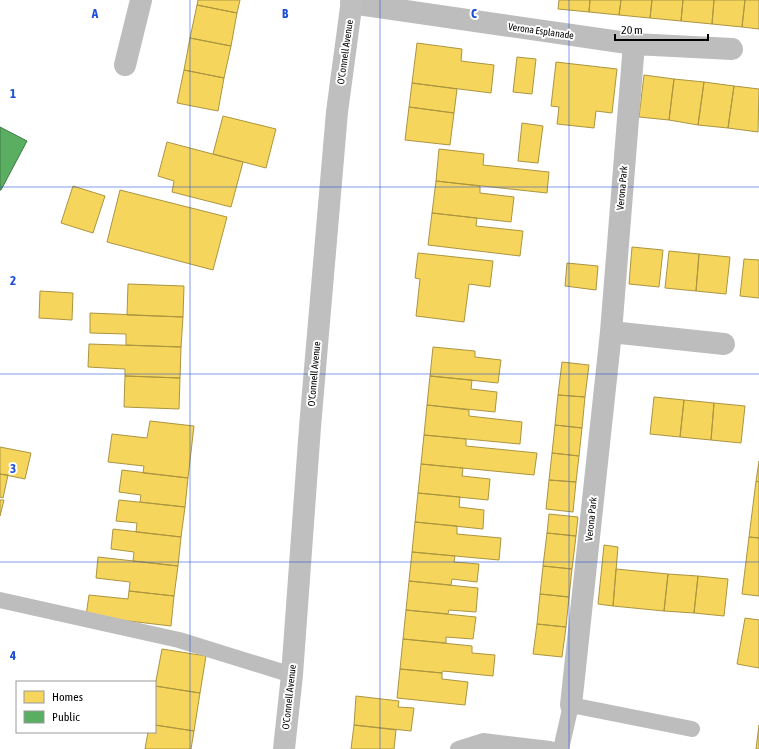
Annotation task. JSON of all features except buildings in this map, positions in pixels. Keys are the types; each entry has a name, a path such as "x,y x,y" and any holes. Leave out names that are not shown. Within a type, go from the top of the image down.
{"main road":[{"name":"O'Connell Avenue","path":"284,749 292,675 310,427 337,112 351,2"}],"street":[{"path":"125,65 141,0"},
{"name":"Verona Esplanade","path":"351,2 634,44 732,49"},
{"name":"Verona Park","path":"571,705 611,332 634,44"},
{"path":"611,332 724,344"}],"lane":[{"path":"0,600 179,640 292,675"},
{"path":"571,705 692,729"},
{"name":"Verona Park","path":"561,749 571,705"},
{"path":"458,749 483,740 550,749"}]}
